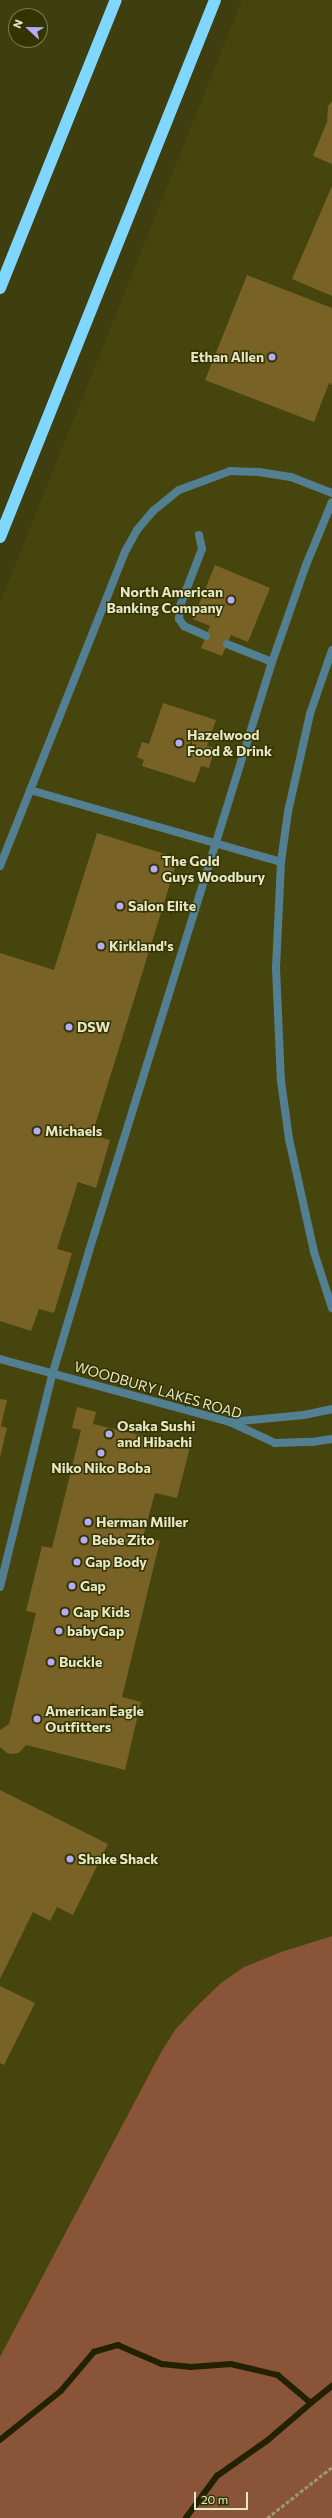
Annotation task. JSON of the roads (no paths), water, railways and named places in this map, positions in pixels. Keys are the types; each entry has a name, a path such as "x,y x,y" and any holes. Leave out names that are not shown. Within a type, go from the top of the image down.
{"highway":[{"path":"0,288 116,0"},
{"path":"0,537 215,0"}],"street":[{"path":"0,866 126,550 136,530 153,511 179,490 230,471 259,472 291,477 332,493"},
{"path":"0,1587 53,1372 272,662 306,565 332,502"},
{"path":"199,535 202,549 180,606 178,618 184,626 206,636"},
{"path":"227,644 272,662"},
{"path":"332,650 310,714 300,756 282,862 276,968 281,1082 300,1197 314,1252 332,1308"},
{"path":"30,790 282,862"},
{"name":"WOODBURY LAKES ROAD","path":"0,1359 53,1372 230,1422 275,1443 332,1439"},
{"path":"230,1422 304,1415 332,1409"}],"waterway":[{"path":"0,2440 61,2391 94,2352 118,2345 162,2364 191,2367 231,2364 278,2375 311,2403 332,2386"},
{"path":"186,2518 217,2476 268,2440 311,2403"}],"place":[{"name":"Ethan Allen","path":"272,357"},
{"name":"North American Banking Company","path":"231,600"},
{"name":"Hazelwood Food & Drink","path":"179,743"},
{"name":"The Gold Guys Woodbury","path":"154,869"},
{"name":"Salon Elite","path":"120,906"},
{"name":"Kirkland's","path":"101,946"},
{"name":"DSW","path":"69,1027"},
{"name":"Michaels","path":"37,1131"},
{"name":"Osaka Sushi and Hibachi","path":"109,1434"},
{"name":"Niko Niko Boba","path":"101,1453"},
{"name":"Herman Miller","path":"88,1522"},
{"name":"Bebe Zito","path":"84,1540"},
{"name":"Gap Body","path":"77,1562"},
{"name":"Gap","path":"72,1586"},
{"name":"Gap Kids","path":"65,1612"},
{"name":"babyGap","path":"59,1631"},
{"name":"Buckle","path":"51,1662"},
{"name":"American Eagle Outfitters","path":"37,1719"},
{"name":"Shake Shack","path":"70,1859"}]}
